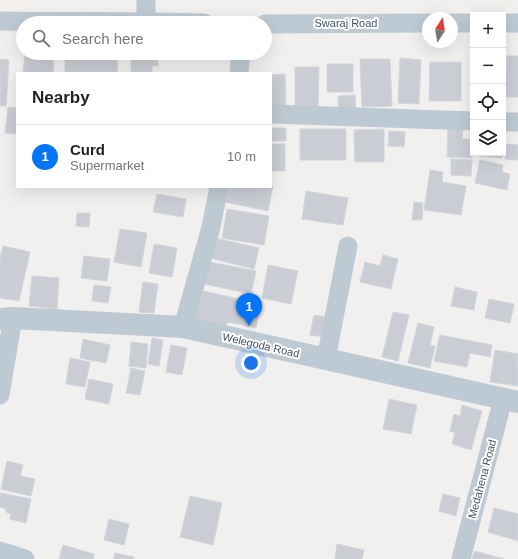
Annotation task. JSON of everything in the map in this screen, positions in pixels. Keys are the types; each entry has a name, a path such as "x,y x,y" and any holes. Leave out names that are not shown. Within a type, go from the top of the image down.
{"street":[{"path":"146,0 146,16"},
{"path":"0,21 16,21"},
{"name":"Swaraj Road","path":"272,24 422,23"},
{"path":"458,23 470,23"},
{"path":"506,23 518,23"},
{"path":"239,72 240,60"},
{"path":"272,114 470,121"},
{"path":"506,122 518,122"},
{"path":"183,327 211,227 220,188"},
{"path":"326,359 348,246"},
{"path":"0,395 7,318"},
{"name":"Welegoda Road","path":"7,318 183,327 510,401"},
{"name":"Medahena Road","path":"461,559 510,401"},
{"path":"0,551 25,559"}],"building":[{"path":"507,56 518,56 518,97 506,97"},
{"path":"400,58 421,60 419,104 398,103"},
{"path":"0,59 9,60 6,106 0,106"},
{"path":"360,59 390,59 392,106 362,107"},
{"path":"24,60 54,60 53,72 23,72"},
{"path":"65,60 118,60 117,72 65,72"},
{"path":"131,60 158,60 158,66 152,66 152,72 131,72"},
{"path":"430,62 461,62 461,101 429,101"},
{"path":"327,64 353,64 353,92 327,92"},
{"path":"295,67 319,67 318,107 295,107"},
{"path":"285,74 286,110 272,110 272,75"},
{"path":"355,95 356,113 339,114 338,96"},
{"path":"8,107 16,108 16,134 5,133"},
{"path":"448,126 463,127 462,139 470,139 470,156 472,156 472,158 447,157"},
{"path":"272,128 286,128 286,141 272,141"},
{"path":"300,129 346,129 346,160 300,160"},
{"path":"384,129 384,162 355,162 354,130"},
{"path":"389,131 405,132 404,147 388,146"},
{"path":"272,144 285,144 285,171 272,171"},
{"path":"507,144 518,145 518,160 505,159"},
{"path":"478,156 502,156 502,158"},
{"path":"451,159 472,160 471,176 451,175"},
{"path":"480,160 503,165 502,172 510,174 507,190 475,183"},
{"path":"430,170 443,172 442,182 466,186 461,215 424,210"},
{"path":"273,186 268,211 225,202 228,188 272,188"},
{"path":"306,191 348,198 343,225 302,219"},
{"path":"157,194 186,199 183,217 153,212"},
{"path":"414,202 423,203 422,220 412,220"},
{"path":"227,209 269,216 264,245 222,238"},
{"path":"77,213 90,213 89,227 76,226"},
{"path":"120,229 147,233 141,267 114,262"},
{"path":"211,237 259,248 254,269 206,257"},
{"path":"154,244 177,248 172,277 149,273"},
{"path":"3,246 30,252 19,301 0,298 0,259"},
{"path":"383,255 398,259 391,289 360,282 365,262 380,266"},
{"path":"84,256 110,259 107,281 81,278"},
{"path":"205,261 256,271 251,294 200,283"},
{"path":"268,265 298,271 291,304 262,298"},
{"path":"32,276 59,278 57,309 29,306"},
{"path":"143,282 158,284 154,313 139,312"},
{"path":"94,285 111,287 108,303 92,301"},
{"path":"455,287 477,292 474,310 451,306"},
{"path":"199,290 261,304 256,328 228,322 225,326 193,319"},
{"path":"489,299 514,304 510,323 485,318"},
{"path":"393,312 409,315 398,361 382,357"},
{"path":"314,315 328,317 325,337 310,335"},
{"path":"418,323 434,327 430,345 435,346 430,368 408,363"},
{"path":"440,335 492,345 490,357 470,353 467,367 434,361"},
{"path":"152,338 163,340 159,366 148,364"},
{"path":"83,339 110,345 106,363 80,358"},
{"path":"131,342 148,344 146,368 129,366"},
{"path":"171,345 187,348 182,375 166,372"},
{"path":"495,350 518,354 518,386 490,382"},
{"path":"70,358 90,362 85,387 66,384"},
{"path":"131,368 145,371 140,395 126,393"},
{"path":"89,379 113,384 109,404 85,399"},
{"path":"389,399 417,405 411,434 383,429"},
{"path":"462,405 482,411 471,450 452,444 455,433 450,431 454,414 460,416"},
{"path":"7,461 23,465 20,476 35,479 31,496 1,489"},
{"path":"0,493 31,499 26,523 10,519 11,514 6,512 6,509 0,507"},
{"path":"443,494 460,498 456,516 439,511"},
{"path":"190,496 222,503 213,545 180,537"},
{"path":"494,508 518,514 518,541 488,532"},
{"path":"109,519 129,524 124,545 104,540"},
{"path":"337,544 364,550 362,559 335,559"},
{"path":"63,545 94,554 93,559 59,559"},
{"path":"475,551 504,559 472,559"},
{"path":"115,553 134,557 133,559 114,559"}],"place":[{"name":"Curd","path":"249,326"}]}
